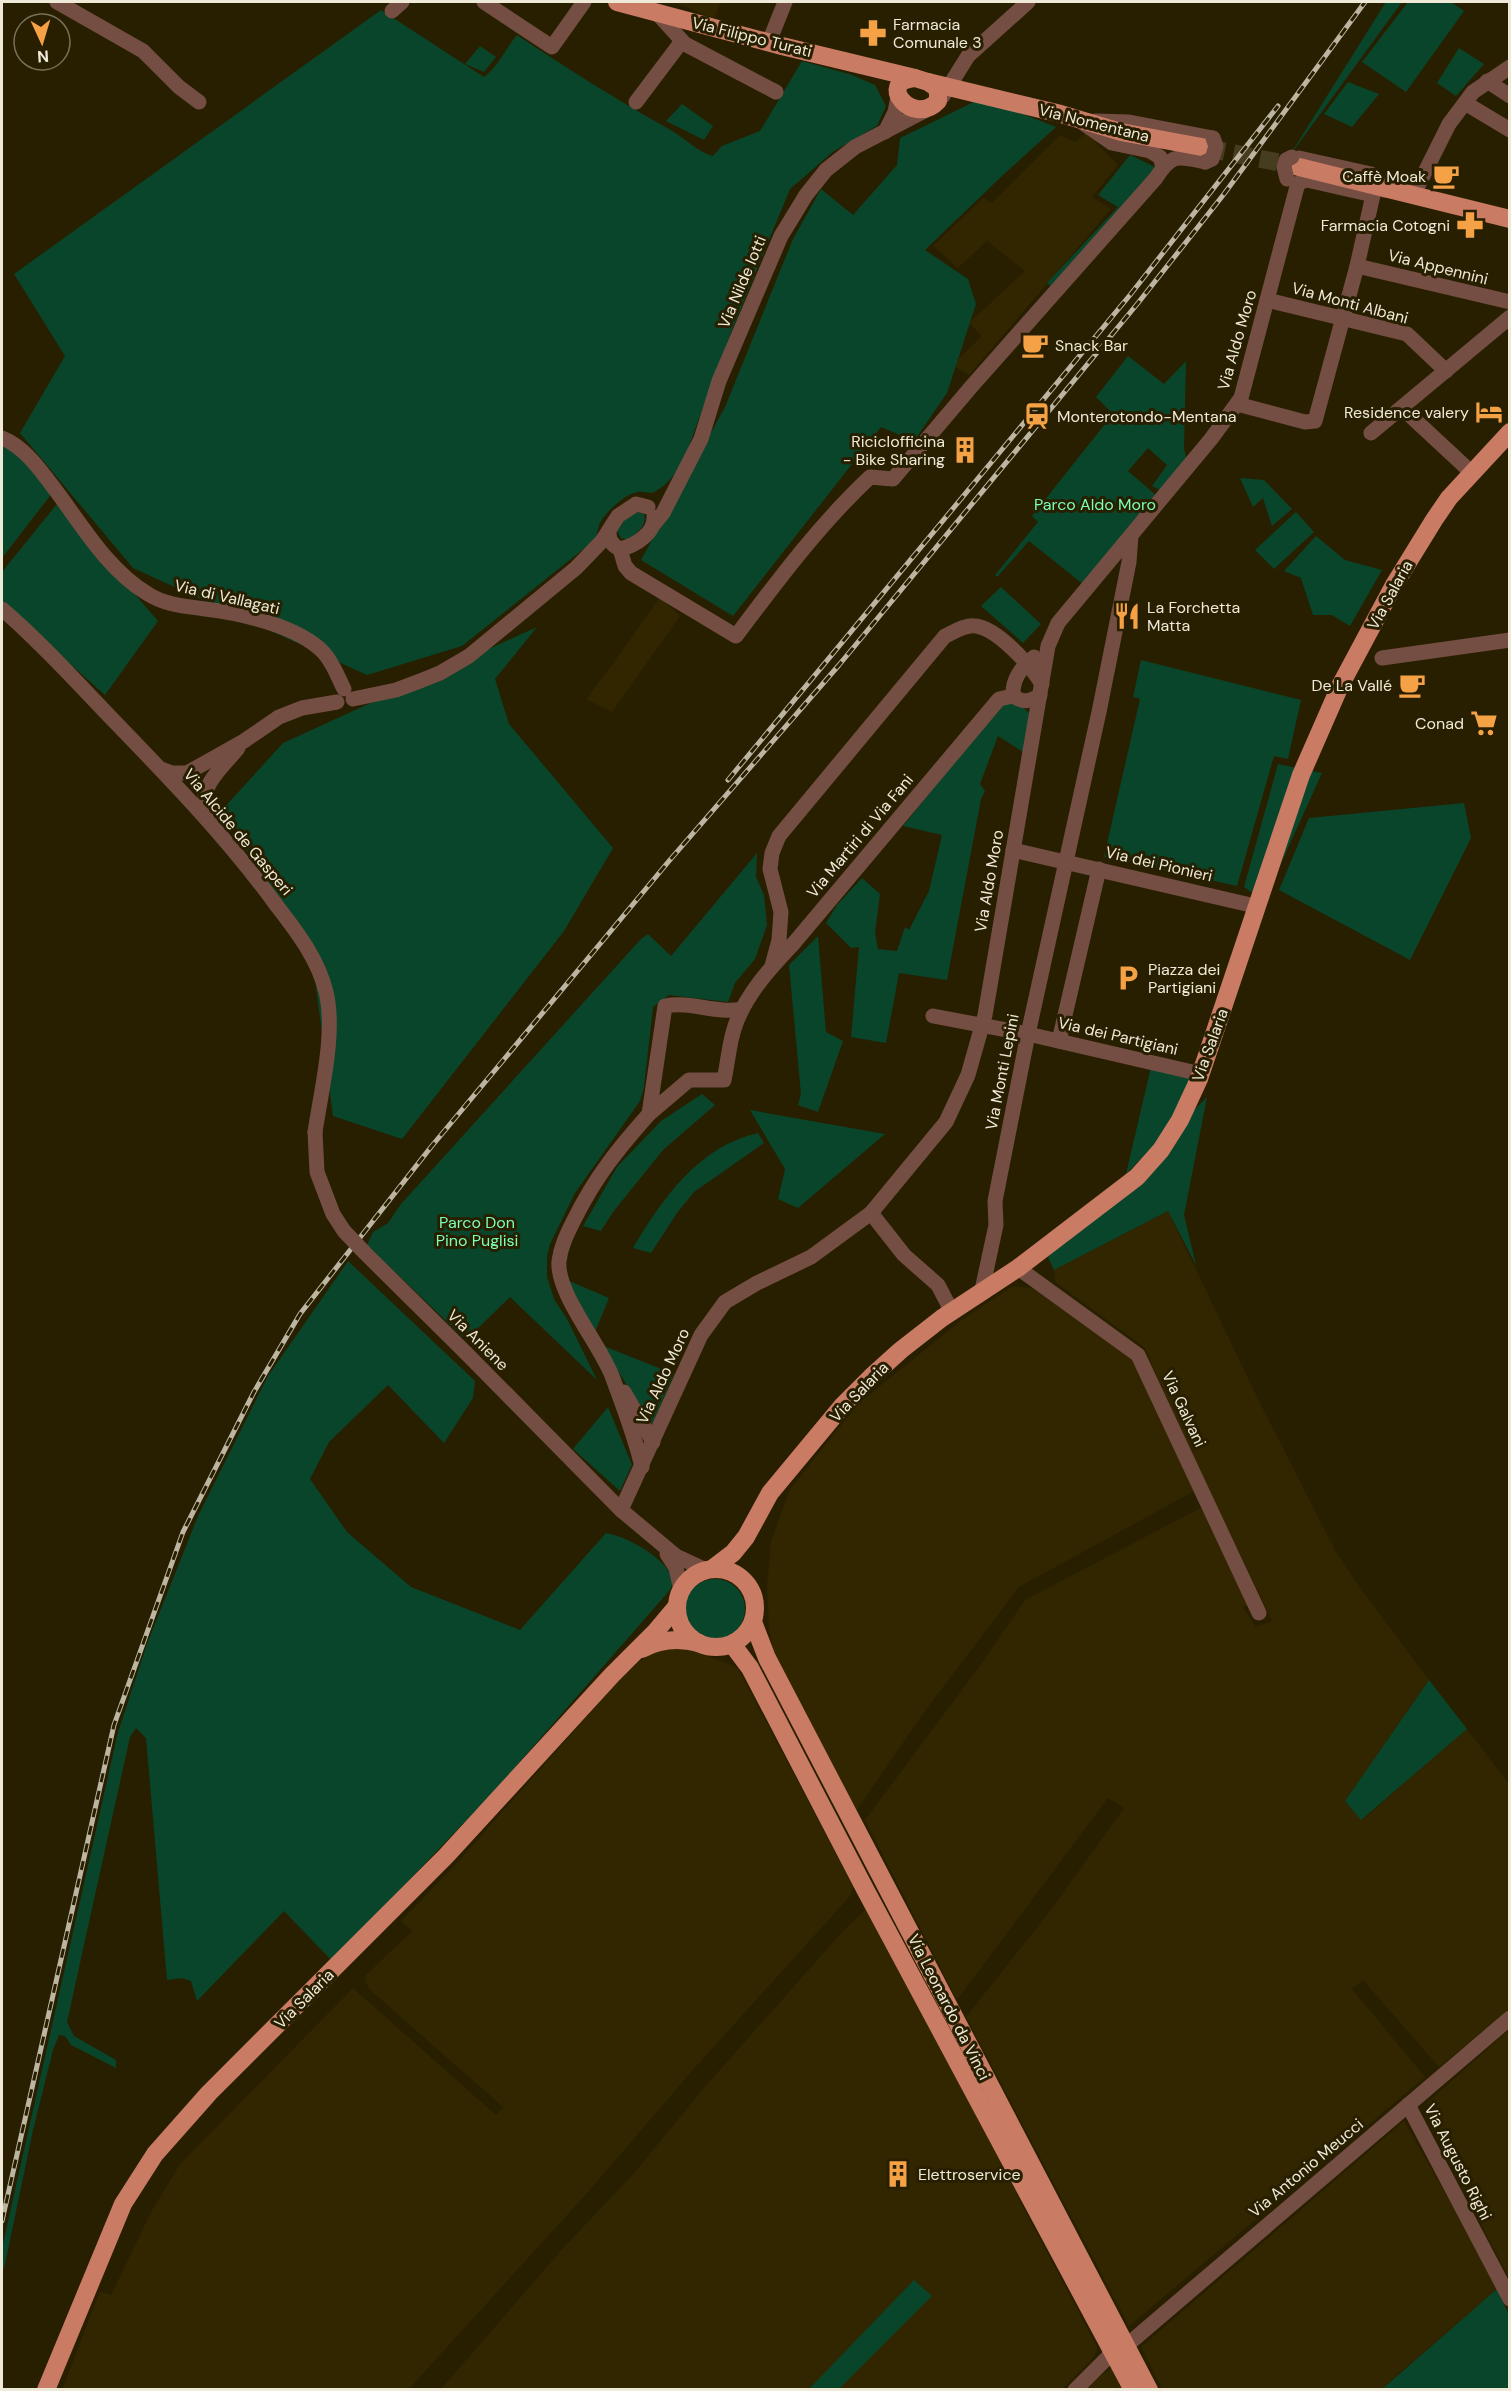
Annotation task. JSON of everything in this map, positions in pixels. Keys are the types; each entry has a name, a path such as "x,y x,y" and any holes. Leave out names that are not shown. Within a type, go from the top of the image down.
{"main road":[{"name":"Via Filippo Turati","path":"617,2 921,80"},
{"name":"Via Filippo Turati","path":"853,62 879,76 909,107 937,101"},
{"path":"897,95 900,85 905,80 921,80 938,89 937,101"},
{"name":"Via Nomentana","path":"937,101 981,95 1128,133 1208,149"},
{"name":"Via Nomentana","path":"937,101 981,95"},
{"path":"1292,173 1379,192 1413,196 1509,219"},
{"name":"Via Salaria","path":"46,2390 123,2204 139,2176 161,2147 209,2093 446,1856 633,1655 696,1574 728,1557 746,1537 770,1492 843,1405 900,1350 982,1290 1018,1268 1137,1177 1161,1150 1180,1120 1201,1074 1249,905 1301,775 1340,686 1395,585 1434,520 1449,498 1509,432"},
{"name":"Via Salaria","path":"746,1537 745,1562 748,1584 754,1596 756,1609 753,1622"},
{"path":"709,1569 732,1572 748,1584"},
{"path":"679,1598 678,1618 682,1628 699,1643"},
{"path":"732,1644 748,1632 753,1622"},
{"name":"Via Leonardo da Vinci","path":"753,1622 767,1658 1119,2349 1133,2390"},
{"name":"Via Salaria","path":"633,1655 652,1644 666,1640 721,1647 732,1644"},
{"name":"Via Leonardo da Vinci","path":"732,1644 750,1668 866,1891 1119,2349 1149,2390"}],"street":[{"path":"484,2 552,46 584,2"},
{"path":"769,42 785,2"},
{"path":"937,101 968,56 1028,2"},
{"path":"62,3 143,51 179,87 200,102"},
{"path":"656,12 682,41 776,92"},
{"path":"636,102 682,41"},
{"path":"1413,196 1449,123 1487,81 1509,67"},
{"path":"1487,81 1509,96"},
{"path":"885,132 895,112 897,95"},
{"name":"Via Nilde Iotti","path":"654,524 663,513 701,439 719,381 781,236 806,195 826,170 855,147 937,101"},
{"path":"1465,103 1509,130"},
{"path":"1080,119 1112,143 1150,151 1160,157 1163,167"},
{"path":"609,533 609,539 623,548 634,562 642,578 736,636 805,545 839,507 870,477 893,479 1156,178 1163,167 1174,157 1208,149"},
{"path":"1237,404 1305,422 1315,421 1379,192 1307,180 1298,183 1292,173"},
{"name":"Via Aldo Moro","path":"621,1510 642,1467 680,1376 701,1335 725,1302 757,1283 811,1257 871,1213 946,1122 968,1075 982,1025 1048,646 1058,623 1241,398 1268,300 1292,173"},
{"name":"Via Appennini","path":"1357,266 1509,302"},
{"name":"Via Monti Albani","path":"1268,300 1407,334 1446,371"},
{"path":"1371,433 1509,317"},
{"path":"1402,408 1472,473"},
{"name":"Via di Vallagati","path":"2,438 18,447 30,460 94,542 140,589 167,602 246,617 297,634 325,654 345,696"},
{"name":"Via Nilde Iotti","path":"244,741 269,722 286,713 345,696 415,684 458,663 480,648 576,568 609,533 612,524 626,509 636,504 648,507 678,481"},
{"path":"623,548 640,541 654,524 652,512 648,507"},
{"name":"Via Monti Lepini","path":"982,1290 996,1225 995,1201 1028,1034 1100,712 1129,562 1131,536"},
{"name":"Via Nilde Iotti","path":"576,568 623,548"},
{"name":"Via Alcide de Gasperi","path":"2,609 77,682 208,820 256,876 300,937 323,983 328,1000 329,1024 315,1132"},
{"path":"772,966 779,940 781,912 770,869 772,854 779,836 945,636 961,628 976,626 996,635 1027,663 1041,689"},
{"path":"1382,658 1509,640"},
{"path":"1036,723 1034,717 1017,699 1013,682 1027,663 1048,646"},
{"name":"Via Martiri di Via Fani","path":"611,1375 565,1289 559,1262 564,1241 593,1184 612,1155 649,1114 689,1080 724,1080 735,1027 742,1009 772,966 794,943 999,699 1030,701 1041,689"},
{"path":"160,769 172,773 187,773 244,741"},
{"path":"208,820 204,805 205,791 244,741"},
{"path":"187,773 183,783 183,794 205,791"},
{"path":"1013,850 1067,862"},
{"name":"Via dei Pionieri","path":"1067,862 1249,905"},
{"path":"1059,1041 1099,869"},
{"path":"649,1114 665,1006 676,1004 732,1011 742,1009"},
{"path":"933,1016 1028,1034"},
{"name":"Via dei Partigiani","path":"1028,1034 1201,1074"},
{"name":"Via Aniene","path":"315,1132 317,1172 333,1214 344,1231 621,1510 662,1546 684,1561 709,1569"},
{"path":"871,1213 904,1255 938,1285 952,1312"},
{"name":"Via Galvani","path":"1018,1268 1138,1355 1259,1613"},
{"path":"611,1375 621,1386 653,1442"},
{"path":"611,1375 638,1447 642,1467"},
{"name":"Via Aniene","path":"662,1546 676,1568 679,1598"},
{"name":"Via Antonio Meucci","path":"1075,2390 1119,2349 1509,2018"},
{"name":"Via Augusto Righi","path":"1408,2105 1509,2299"}],"shaded area":[{"path":"674,2 721,2 714,19"},
{"path":"1086,133 1118,165 1092,197 1111,209 969,375 952,365 982,336 969,323 1025,271 987,241 958,268 933,246 983,198 992,203 1060,135 1075,142"},
{"path":"660,597 680,616 612,712 586,699 620,654"},
{"path":"1168,1211 1257,1397 1335,1550 1429,1680 1345,1801 1362,1820 1467,1729 1509,1784 1509,2010 1439,2067 1363,1980 1352,1989 1425,2077 1129,2326 966,2017 1050,1911 1124,1808 1108,1798 957,2000 865,1820 982,1663 1025,1600 1204,1506 1250,1604 1243,1607 1256,1627 1272,1621 1172,1412 1145,1348 1055,1282 1054,1270"},
{"path":"1013,1286 1041,1289 1135,1363 1196,1490 1019,1587 925,1711 856,1811 774,1652 769,1629 767,1586 771,1541 790,1489 859,1403 963,1319"},
{"path":"661,1647 686,1648 737,1667 853,1886 851,1895 692,2071 589,2191 409,2389 62,2390 100,2291 111,2295 151,2212 180,2164 353,1988 496,2115 503,2107 369,1989 365,1981 366,1975 412,1931 401,1921 456,1864 613,1687 639,1662"},
{"path":"865,1910 870,1914 1009,2175 1021,2203 1097,2347 1093,2358 1062,2389 839,2389 931,2297 914,2281 809,2389 440,2390 566,2245 636,2171 702,2090 843,1931"},
{"path":"1509,2030 1509,2278 1428,2122 1428,2102"},
{"path":"1404,2121 1497,2289 1381,2389 1162,2389 1141,2347"},
{"path":"1112,2368 1123,2389 1086,2390 1095,2380"}],"green space":[{"path":"1386,2 1402,2 1288,158"},
{"path":"1408,2 1451,2 1464,11 1406,92 1362,62"},
{"path":"381,10 484,77 494,68 517,35 594,85 674,132 697,149 713,156 722,146 760,131 802,61 852,75 875,85 886,106 877,126 834,151 790,189 732,330 684,459 669,481 654,492 633,493 617,503 601,521 596,539 462,646 367,675 133,568 20,433 65,356 14,274"},
{"path":"480,46 496,57 484,72 465,64"},
{"path":"1459,48 1484,64 1456,96 1437,83"},
{"path":"1348,82 1379,94 1352,127 1324,114"},
{"path":"982,98 1056,127 925,250 968,279 976,304 947,393 914,441 881,427 733,616 641,560 725,407 793,239 821,189 853,215 897,165 900,138"},
{"path":"682,104 713,126 704,140 666,121"},
{"path":"1130,155 1157,168 1053,288 1047,283 1118,207 1098,195"},
{"name":"Parco Aldo Moro","path":"1128,356 1164,384 1186,361 1184,448 1187,462 1163,492 1152,486 1167,465 1148,448 1128,471 1157,496 1084,585 1029,541 997,577 995,575 1038,522 1032,516 1113,414 1096,397"},
{"path":"2,446 14,448 53,492 2,558"},
{"path":"1240,478 1264,480 1292,509 1272,526 1263,498 1253,507"},
{"path":"57,504 158,621 105,695 2,603 2,572"},
{"path":"636,512 644,514 643,525 627,540 621,538 617,531 623,522"},
{"path":"1296,512 1314,532 1274,569 1255,550"},
{"path":"1316,536 1345,560 1382,570 1350,626 1332,615 1313,615 1301,578 1284,571"},
{"path":"1001,587 1041,624 1023,643 981,606"},
{"path":"537,627 495,679 509,724 613,848 564,931 402,1139 333,1116 312,957 222,810 283,743"},
{"path":"1141,660 1301,700 1288,759 1274,756 1237,886 1104,857 1140,699 1133,697"},
{"path":"1013,698 1031,715 1023,752 998,736 980,784 985,791 981,799 947,980 899,973 886,1043 851,1037 859,947 851,948 826,923 837,905 862,878 880,894 875,933 878,949 897,951 905,927 909,930 929,891 942,835 903,826 1002,703"},
{"path":"1278,764 1322,773 1264,901 1244,887"},
{"path":"1464,803 1471,838 1410,960 1279,890 1309,818"},
{"name":"Parco Don Pino Puglisi","path":"757,853 756,877 764,895 767,925 755,959 735,983 728,1002 669,995 653,1007 644,1087 640,1101 575,1193 550,1244 547,1256 547,1277 554,1299 567,1319 597,1380 510,1297 466,1340 367,1245 373,1232 388,1223 401,1204 641,939 648,934 671,956"},
{"path":"818,936 826,1032 843,1041 818,1112 798,1105 801,1094 789,965"},
{"path":"1151,1067 1196,1077 1166,1133 1126,1174"},
{"path":"702,1094 715,1105 663,1150 613,1212 601,1231 583,1226 617,1167 661,1121"},
{"path":"1207,1097 1184,1215 1196,1265 1168,1211 1054,1270 1048,1257"},
{"path":"750,1110 885,1134 798,1208 778,1199 785,1169"},
{"path":"758,1133 764,1143 694,1192 651,1253 633,1248 656,1211 684,1177 700,1162 737,1140"},
{"path":"348,1261 475,1381 473,1398 444,1443 388,1385 329,1442 310,1479 347,1532 411,1587 520,1630 606,1533 625,1539 646,1550 663,1564 674,1581 670,1590 495,1790 332,1961 284,1911 197,2001 191,1981 182,1978 167,1980 146,1738 136,1728 130,1737 67,2022 74,2036 116,2060 116,2068 71,2045 65,2036 59,2035 53,2050 33,2130 4,2269 2,2268 2,2248 118,1732 147,1644 198,1516 268,1376"},
{"path":"567,1280 609,1298 595,1332"},
{"path":"601,1345 674,1374 652,1424"},
{"path":"608,1407 632,1465 620,1491 573,1449"},
{"path":"715,1579 732,1584 740,1592 745,1609 740,1626 732,1634 715,1639 698,1634 690,1626 685,1609 690,1592 698,1584"},
{"path":"1429,1680 1467,1729 1361,1820 1345,1801"},
{"path":"914,2280 932,2296 839,2389 809,2389"},
{"path":"1497,2289 1509,2315 1509,2389 1381,2390"}],"tunnel":[{"path":"1207,148 1291,165"}],"railway":[{"path":"2,2221 114,1725 183,1532 254,1392 300,1314 431,1147 669,861 839,665 1138,303 1224,194 1365,2"},
{"path":"728,780 1130,295 1278,106"}],"place":[{"name":"Farmacia Comunale 3","path":"873,33"},
{"name":"Caffè Moak","path":"1446,176"},
{"name":"Farmacia Cotogni","path":"1470,225"},
{"name":"Snack Bar","path":"1035,345"},
{"name":"Residence valery","path":"1489,412"},
{"name":"Monterotondo-Mentana","path":"1037,416"},
{"name":"Riciclofficina - Bike Sharing","path":"965,450"},
{"name":"La Forchetta Matta","path":"1127,616"},
{"name":"De La Vallé","path":"1412,685"},
{"name":"Conad","path":"1484,723"},
{"name":"Piazza dei Partigiani","path":"1128,978"},
{"name":"Elettroservice","path":"898,2174"}]}
